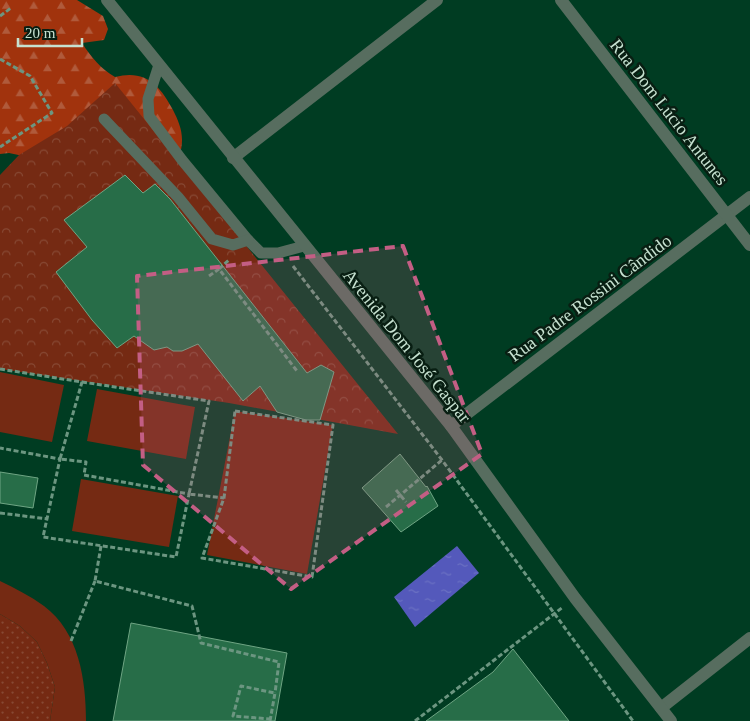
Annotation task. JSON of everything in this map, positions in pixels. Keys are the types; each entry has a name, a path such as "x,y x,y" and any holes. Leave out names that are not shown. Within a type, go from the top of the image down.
{"street":[{"name":"Avenida Dom José Gaspar","path":"107,0 451,426 575,598 671,721"},
{"path":"233,158 437,0"},
{"name":"Rua Dom Lúcio Antunes","path":"561,0 750,245"},
{"name":"Rua Padre Rossini Cândido","path":"451,426 750,198"},
{"path":"661,708 750,638"}],"lane":[{"path":"158,65 148,99 148,116 182,160 261,253 278,253 304,246"},
{"path":"104,119 178,197 212,239 233,245 248,240"}],"path":[{"path":"0,16 11,8"},
{"path":"0,59 30,76 52,113 0,147"},
{"path":"278,253 284,255 442,460 633,721"},
{"path":"209,276 219,269 297,371"},
{"path":"0,369 209,400 176,557 43,537 60,459 82,382"},
{"path":"235,411 333,425 312,577 202,558 224,498 235,411"},
{"path":"0,448 86,462 84,475 189,494 224,498"},
{"path":"386,507 442,460"},
{"path":"396,490 406,502"},
{"path":"0,513 48,519"},
{"path":"71,641 95,581 101,546"},
{"path":"95,581 192,606 201,643 279,662 275,693 270,720 232,716 241,686 275,693"},
{"path":"415,721 575,598"}],"highlighted area":[{"path":"403,246 482,454 291,589 143,465 137,276"}],"green space":[{"path":"0,0 77,0 103,16 108,29 104,40 82,43 97,62 115,77 135,75 143,77 157,86 168,101 179,125 182,140 180,155 71,166 9,153 0,154"},
{"path":"115,83 398,434 229,403 0,369 0,175 19,155 67,126"},
{"path":"0,372 64,385 52,442 0,432"},
{"path":"97,389 195,407 186,459 87,441"},
{"path":"235,411 333,425 307,574 207,555"},
{"path":"81,479 178,496 169,547 72,531"},
{"path":"0,581 44,606 65,629 73,643 82,673 86,721 50,721 55,687 47,663 37,642 20,626 0,614"},
{"path":"0,614 20,626 37,642 47,663 55,687 50,721 0,721"}],"water":[{"path":"457,546 479,573 415,627 394,597"}],"building":[{"path":"125,175 143,193 155,184 170,199 307,373 321,365 334,372 320,420 306,420 277,412 260,386 243,401 198,344 182,351 173,351 167,347 154,350 134,336 117,348 92,320 56,272 87,247 64,220"},
{"path":"400,454 427,486 438,506 401,532 362,488"},
{"path":"0,472 38,478 33,508 0,503"},
{"path":"131,623 287,653 275,721 113,721"},
{"path":"513,649 569,721 426,721 493,672"}]}
